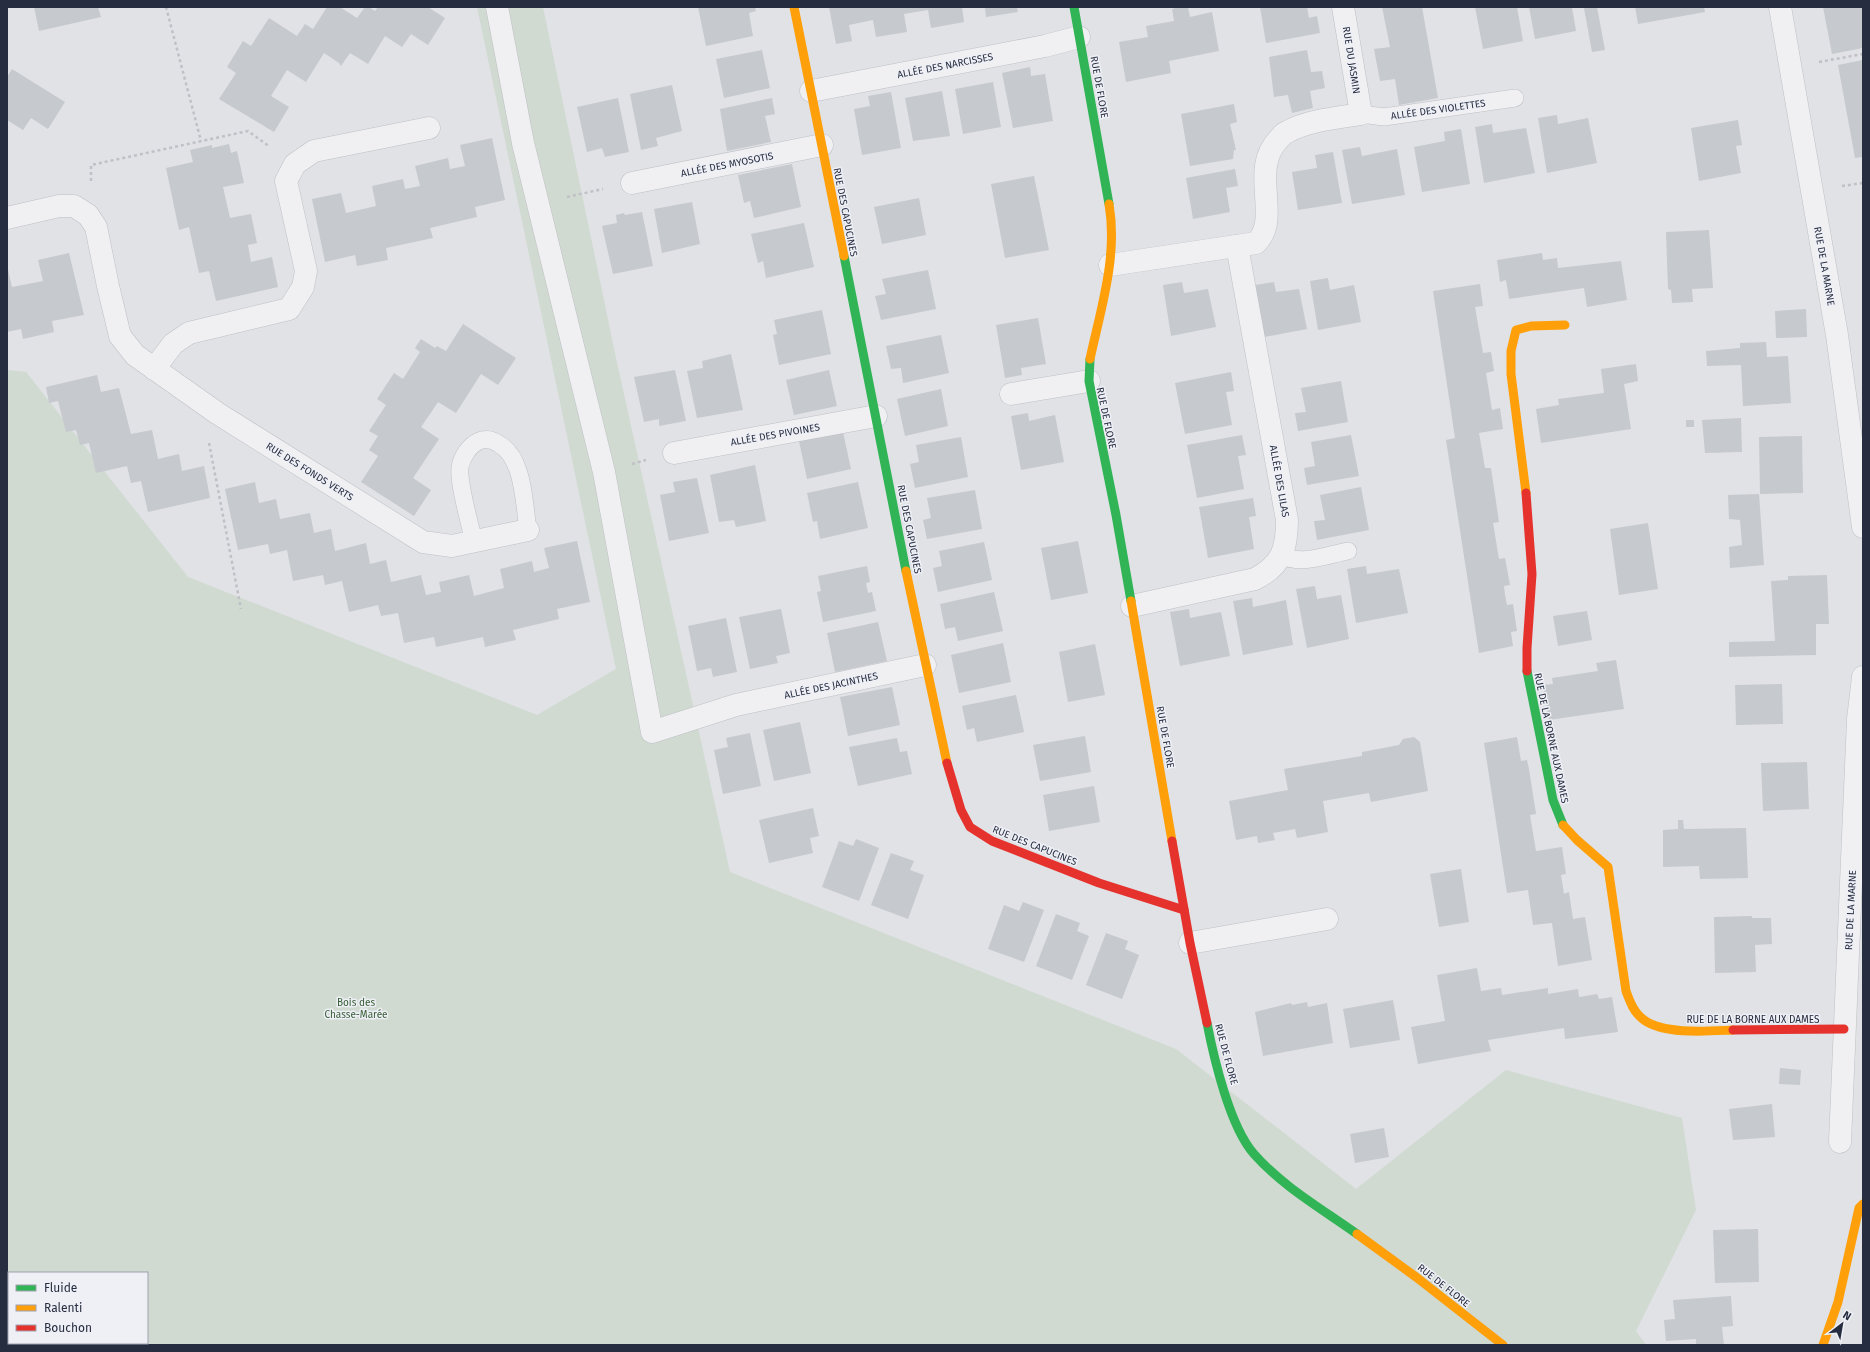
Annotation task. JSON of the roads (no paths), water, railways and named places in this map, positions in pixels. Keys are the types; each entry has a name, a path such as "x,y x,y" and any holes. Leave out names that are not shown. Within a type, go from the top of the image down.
{"street":[{"name":"ALLÉE DES JACINTHES","path":"497,7 523,143 604,472 652,732 736,705 925,664"},
{"name":"RUE DES CAPUCINES","path":"794,7 925,664 950,776 961,810 970,828 992,841 1099,883 1184,910"},
{"name":"RUE DE FLORE","path":"1074,7 1110,206 1112,229 1110,265 1089,362 1089,381 1116,515 1190,943 1214,1057 1236,1124 1254,1153 1278,1177 1416,1277 1504,1345"},
{"name":"RUE DU JASMIN","path":"1343,7 1361,114"},
{"name":"RUE DE LA MARNE","path":"1780,7 1789,67 1837,335 1863,527"},
{"name":"ALLÉE DES NARCISSES","path":"811,91 1045,46 1079,37"},
{"path":"1110,265 1256,243 1266,230 1266,167 1268,156 1277,141 1286,132 1306,124 1361,114"},
{"path":"154,369 173,344 189,334 289,309 303,287 306,271 286,181 296,164 314,151 429,128"},
{"name":"ALLÉE DES MYOSOTIS","path":"632,183 822,145"},
{"name":"RUE DES FONDS VERTS","path":"7,218 59,206 74,206 88,215 96,227 120,336 135,355 217,413 423,542 452,546 528,530"},
{"name":"ALLÉE DES LILAS","path":"1132,606 1254,580 1268,572 1281,555 1287,542 1287,520 1237,246"},
{"name":"RUE DE LA BORNE AUX DAMES","path":"1565,325 1532,326 1516,330 1512,338 1510,366 1528,505 1532,574 1525,654 1527,673 1553,800 1563,824 1577,840 1608,866 1628,996 1632,1007 1644,1020 1661,1027 1693,1031 1844,1029"},
{"path":"1011,394 1089,381"},
{"name":"ALLÉE DES PIVOINES","path":"674,453 876,416"},
{"name":"RUE DE LA MARNE","path":"1840,1142 1858,719 1863,677"},
{"path":"1190,943 1327,919"},
{"path":"1823,1345 1838,1302 1859,1208 1863,1204"}],"lane":[{"name":"ALLÉE DES VIOLETTES","path":"1361,114 1384,117 1515,98"},
{"name":"RUE DES FONDS VERTS","path":"474,542 461,480 460,467 464,456 473,444 483,439 494,440 506,448 515,459 528,530"},
{"path":"1281,555 1290,560 1302,560 1348,551"}],"park label":[{"name":"Bois des Chasse-Marée","path":"356,1008"}]}
